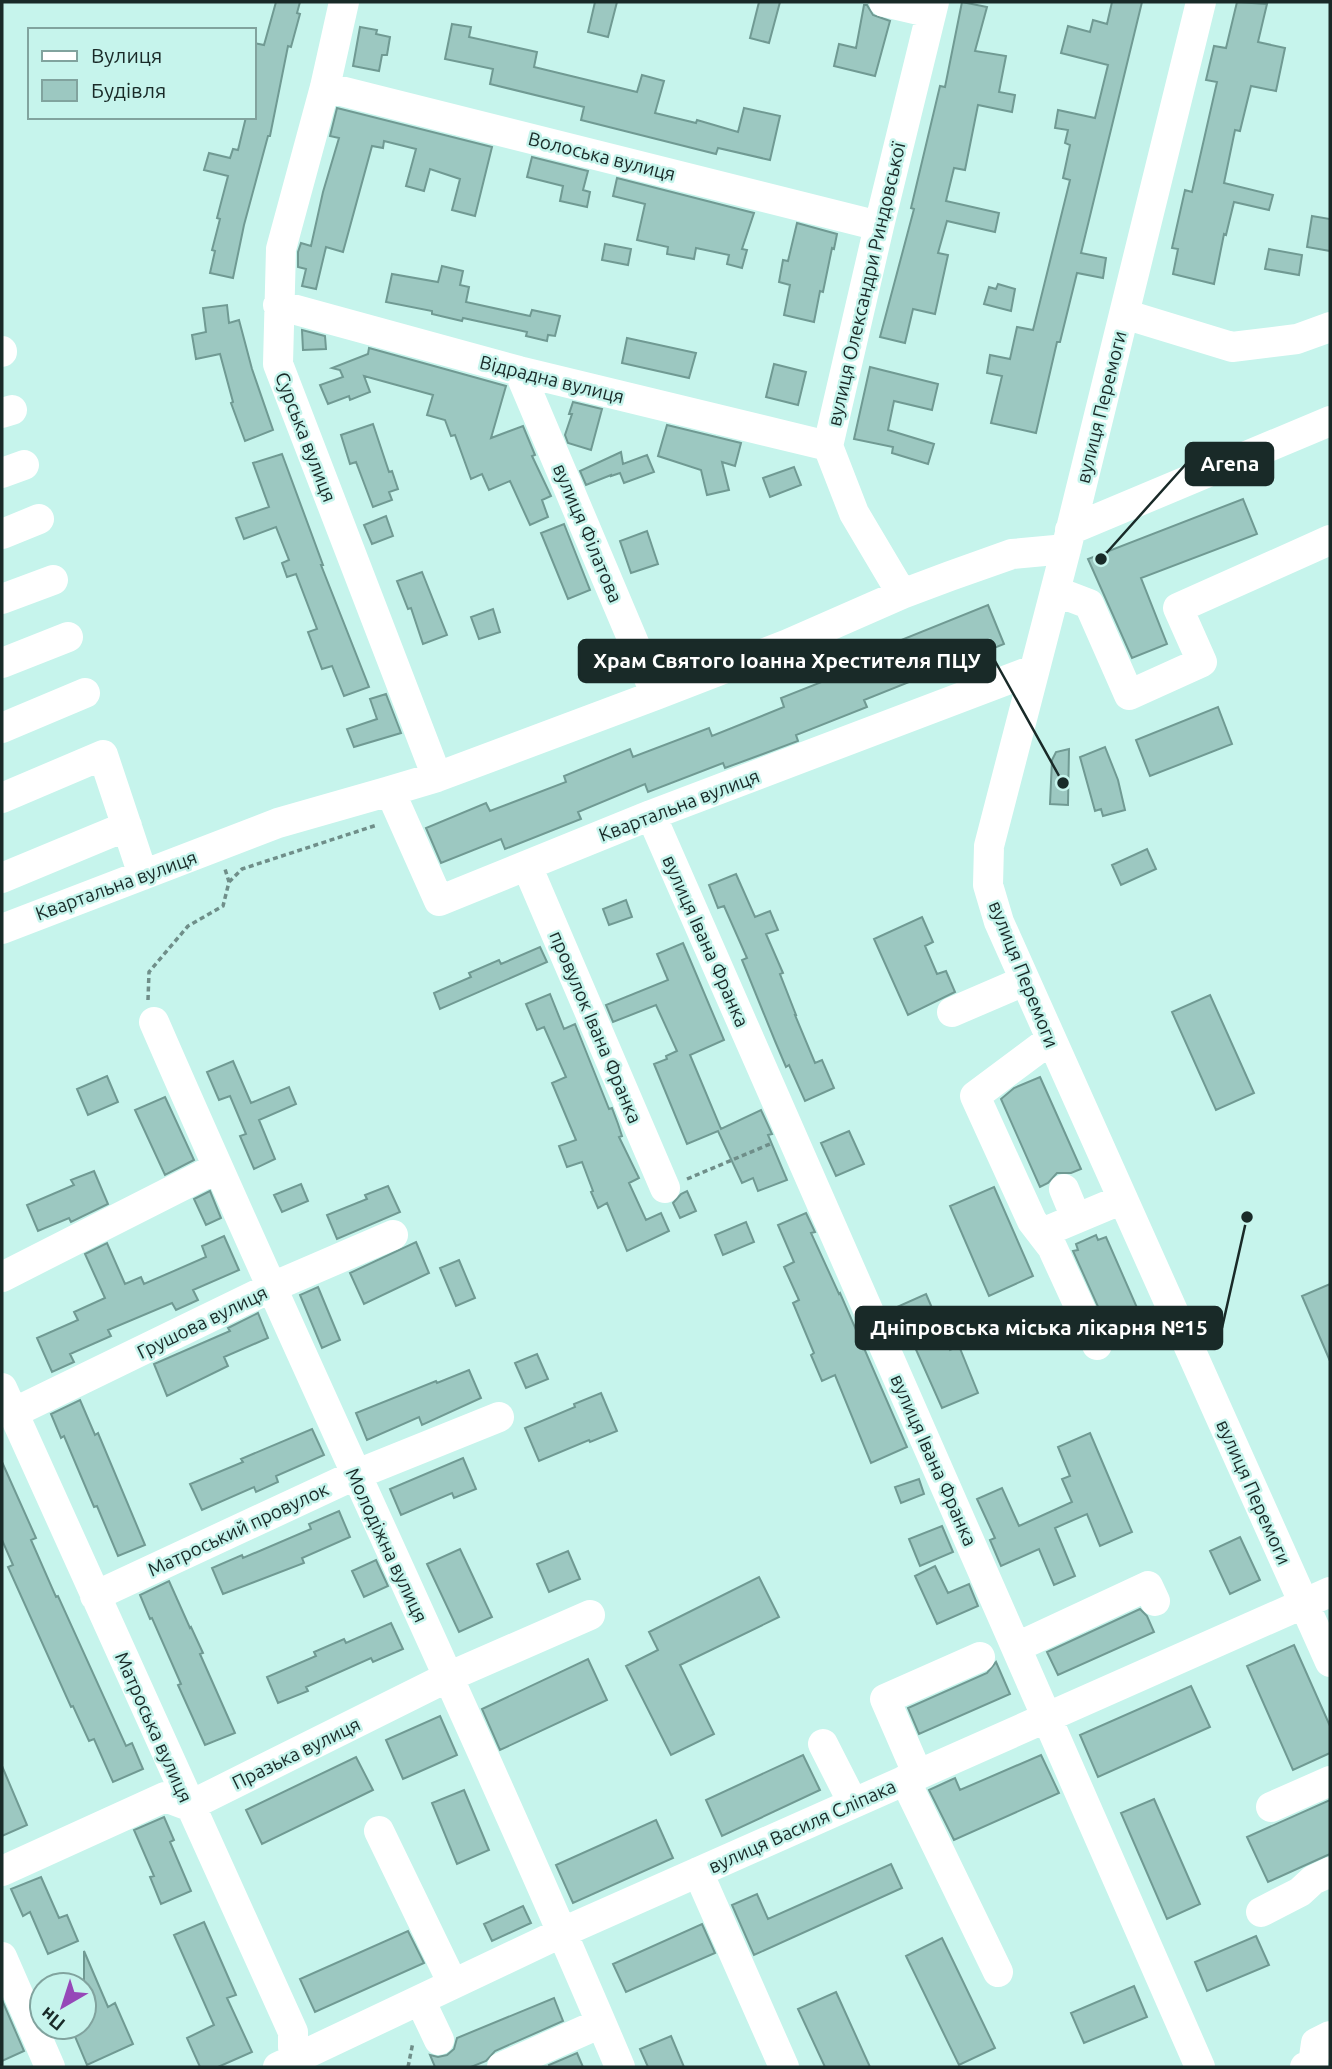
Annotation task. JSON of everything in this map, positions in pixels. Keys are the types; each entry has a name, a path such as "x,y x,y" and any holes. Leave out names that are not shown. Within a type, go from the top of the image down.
{"street":[{"name":"Сурська вулиця","path":"344,2 325,87 281,249 278,364 437,777"},
{"path":"884,2 932,7"},
{"name":"вулиця Перемоги","path":"1201,2 989,846 988,885 999,922 1024,981 1123,1199 1317,1598 1330,1662"},
{"name":"вулиця Олександри Риндовської","path":"902,594 854,513 828,446 932,7"},
{"name":"Волоська вулиця","path":"325,87 878,226"},
{"name":"Відрадна вулиця","path":"278,305 519,371 828,446"},
{"path":"1124,314 1232,347 1297,339 1330,327"},
{"name":"вулиця Філатова","path":"519,371 656,695"},
{"name":"Квартальна вулиця","path":"3,924 144,876 278,823 396,804 437,777 788,644 902,594 1012,554 1068,539 1329,426"},
{"path":"2,534 39,519"},
{"path":"1055,590 1088,604 1129,695 1202,662 1178,608 1330,540"},
{"path":"2,599 53,580"},
{"path":"2,663 68,637"},
{"name":"Квартальна вулиця","path":"396,804 439,901 651,815 1033,670"},
{"path":"2,728 85,693"},
{"path":"2,798 103,755 144,876"},
{"name":"вулиця Івана Франка","path":"651,815 1200,2067"},
{"path":"2,878 127,826"},
{"name":"провулок Івана Франка","path":"527,866 665,1188"},
{"path":"952,1012 1024,981"},
{"name":"Молодіжна вулиця","path":"154,1022 270,1289 563,1932 620,2067"},
{"path":"1050,1040 975,1097 1032,1221 1052,1247 1097,1345"},
{"path":"2,1277 217,1168"},
{"path":"1064,1189 1076,1218"},
{"path":"1042,1233 1123,1199"},
{"name":"Грушова вулиця","path":"7,1400 393,1235"},
{"name":"Матроська вулиця","path":"7,1400 293,2032 290,2065"},
{"name":"Матроський провулок","path":"95,1595 355,1475 499,1417"},
{"path":"1017,1647 1148,1586 1155,1601"},
{"name":"вулиця Василя Сліпака","path":"290,2065 563,1932 1317,1598"},
{"name":"Празька вулиця","path":"189,1806 448,1677 590,1615"},
{"path":"980,1657 885,1699 911,1777 998,1972"},
{"path":"823,1744 853,1803"},
{"path":"1271,1807 1330,1781"},
{"path":"2,1871 165,1797 189,1806"},
{"path":"379,1831 453,1984"},
{"path":"698,1872 784,2067"},
{"path":"1261,1912 1300,1892 1313,1880 1330,1872"},
{"path":"2,1956 50,2067"},
{"path":"420,2000 439,2040"},
{"path":"502,2067 601,2023"},
{"path":"1306,2067 1313,2063 1316,2043 1330,2036"}],"path":[{"path":"154,1022 147,996 149,972 188,926 223,906 229,882 242,869 396,804"},
{"path":"217,847 229,882"},
{"path":"665,1188 791,1134"}],"building":[{"path":"276,2 300,2 297,13 300,14 291,47 288,46 270,136 244,225 233,278 210,273 215,251 212,250 220,219 217,218 228,176 204,170 209,153 230,158 233,149 238,150 246,119 256,119 256,43 264,45"},
{"path":"595,2 617,2 608,37 588,32"},
{"path":"759,2 780,2 769,43 750,38"},
{"path":"962,2 987,7 975,51 1006,56 999,92 1015,95 1012,112 978,105 965,170 954,168 946,201 999,213 995,232 947,221 938,253 948,255 935,314 913,309 905,343 880,337 914,209 911,208 940,86 945,87"},
{"path":"1112,2 1142,2 1081,253 1106,258 1103,278 1077,273 1060,342 1057,342 1036,433 991,423 1002,376 987,373 990,355 1010,359 1017,327 1033,330 1070,180 1063,178 1070,145 1065,143 1068,130 1055,128 1058,110 1095,118 1108,65 1061,53 1068,26 1090,32 1093,20 1107,24"},
{"path":"1237,2 1267,4 1258,42 1285,48 1276,91 1251,86 1240,131 1235,130 1224,183 1273,195 1269,210 1234,202 1226,235 1224,234 1214,284 1173,274 1178,249 1172,248 1185,190 1192,192 1217,82 1206,80 1214,46 1226,48"},
{"path":"864,5 867,5 873,15 890,21 875,76 834,66 839,44 856,48"},
{"path":"452,24 471,27 469,37 537,52 534,67 637,92 642,75 664,81 655,113 696,123 697,120 738,132 744,108 780,116 770,160 718,148 716,154 581,120 584,107 490,84 493,69 445,59"},
{"path":"360,27 377,30 376,34 390,37 387,55 382,55 379,71 353,66"},
{"path":"337,108 492,147 475,216 452,210 460,179 430,169 424,191 406,186 416,149 384,141 383,148 372,146 343,252 326,247 316,289 302,286 306,269 298,267 298,252 301,243 311,246 339,138 330,136"},
{"path":"532,157 588,171 583,190 590,192 587,207 560,201 563,186 527,177"},
{"path":"617,178 754,213 742,249 747,250 742,268 727,264 729,255 696,248 694,259 667,254 668,247 637,240 645,204 613,196"},
{"path":"1312,216 1330,219 1330,251 1307,247"},
{"path":"797,223 837,234 814,322 784,315 790,285 779,282 783,260 788,261"},
{"path":"605,244 631,249 628,265 602,260"},
{"path":"1269,249 1302,255 1299,275 1265,269"},
{"path":"442,266 463,271 460,285 469,287 466,302 530,316 532,310 560,316 555,336 548,335 547,341 526,336 527,332 463,318 462,321 432,314 432,311 386,302 392,274 438,282"},
{"path":"998,284 1015,289 1011,311 984,304 989,287 996,289"},
{"path":"227,305 229,323 239,320 273,430 245,441 231,403 233,402 220,354 196,359 192,335 206,332 203,308"},
{"path":"302,330 325,336 326,349 303,350"},
{"path":"627,338 696,353 689,378 622,363"},
{"path":"369,348 506,386 491,438 523,426 535,455 532,456 551,496 542,500 548,517 530,525 510,481 489,490 482,474 471,479 455,435 451,436 445,420 427,415 433,395 364,376 370,392 350,400 349,396 328,404 320,385 343,377 340,370 332,368 368,354"},
{"path":"774,364 806,372 798,405 766,397"},
{"path":"870,367 938,384 932,410 894,401 888,430 934,444 928,464 892,453 893,447 854,439"},
{"path":"573,402 602,409 591,450 568,443 565,435"},
{"path":"373,424 389,472 392,471 398,489 389,492 392,500 373,507 356,462 350,464 341,435"},
{"path":"667,425 741,443 735,466 722,462 729,490 707,495 701,470 658,456"},
{"path":"621,452 623,464 647,455 654,472 624,483 620,473 586,485 580,471"},
{"path":"282,454 321,565 369,687 344,696 332,666 322,669 308,632 317,629 296,574 287,577 282,563 289,560 276,527 244,539 236,518 269,507 253,463"},
{"path":"794,467 801,485 770,497 763,478"},
{"path":"1243,499 1257,534 1141,578 1167,644 1132,658 1088,559"},
{"path":"386,516 393,536 372,544 364,525"},
{"path":"564,524 590,590 568,599 541,533"},
{"path":"647,531 658,564 631,573 620,541"},
{"path":"422,572 447,635 423,644 411,608 408,609 397,581"},
{"path":"988,605 1004,644 864,700 867,707 796,735 798,741 725,768 723,763 648,792 645,784 578,812 581,819 505,849 501,839 441,863 426,828 486,803 490,811 566,782 564,776 630,749 633,757 709,728 712,736 784,707 781,698 852,670 849,661"},
{"path":"493,609 500,632 479,639 471,617"},
{"path":"386,694 401,733 354,747 347,729 377,719 370,699"},
{"path":"1218,707 1232,744 1150,776 1136,740"},
{"path":"1105,747 1118,780 1125,810 1103,816 1101,809 1095,811 1080,757"},
{"path":"1069,749 1068,805 1050,804 1052,760 1056,752"},
{"path":"1147,849 1156,869 1121,885 1112,865"},
{"path":"736,874 755,917 770,911 778,930 766,934 783,973 780,974 815,1063 822,1060 834,1088 805,1101 775,1041 742,960 747,958 724,906 718,908 709,885"},
{"path":"626,900 632,917 609,925 603,909"},
{"path":"922,917 933,942 925,946 937,974 946,971 955,992 908,1015 874,939"},
{"path":"683,943 724,1040 690,1055 721,1129 761,1110 772,1134 768,1135 787,1180 758,1191 753,1178 742,1183 718,1131 687,1144 654,1064 677,1051 656,1005 613,1022 606,1005 668,980 657,954"},
{"path":"540,947 547,962 440,1009 434,993 471,977 469,973 499,960 501,964"},
{"path":"550,994 564,1029 575,1024 609,1109 612,1108 622,1136 619,1137 639,1178 629,1183 646,1220 661,1213 669,1231 627,1251 607,1203 598,1208 582,1162 567,1167 559,1146 576,1140 552,1083 566,1077 544,1027 537,1030 526,1004"},
{"path":"1210,995 1254,1093 1216,1110 1172,1012"},
{"path":"233,1061 251,1103 289,1087 296,1104 259,1120 275,1159 254,1169 240,1136 246,1134 230,1096 219,1100 207,1072"},
{"path":"107,1076 118,1102 88,1115 77,1089"},
{"path":"1040,1077 1081,1169 1071,1173 1057,1173 1040,1187 1001,1099 1014,1088"},
{"path":"165,1097 194,1160 165,1175 135,1110"},
{"path":"849,1131 864,1164 836,1176 821,1143"},
{"path":"94,1171 108,1204 71,1222 69,1218 38,1231 27,1205 74,1185 71,1180"},
{"path":"301,1184 308,1201 282,1212 274,1195"},
{"path":"388,1186 400,1212 337,1239 327,1215 367,1199 365,1195"},
{"path":"994,1187 1033,1276 989,1296 950,1206"},
{"path":"210,1191 221,1218 206,1225 194,1199"},
{"path":"687,1191 696,1211 680,1218 673,1203"},
{"path":"806,1213 815,1232 811,1233 907,1447 871,1463 835,1375 822,1381 811,1355 814,1353 793,1303 799,1300 784,1267 794,1262 778,1225"},
{"path":"746,1222 754,1242 723,1255 715,1235"},
{"path":"1096,1235 1098,1240 1106,1237 1145,1326 1113,1340 1073,1251 1078,1250 1076,1244"},
{"path":"224,1236 239,1270 193,1290 198,1300 176,1310 172,1303 108,1330 111,1336 70,1354 74,1362 52,1372 37,1338 78,1320 74,1312 105,1298 85,1254 107,1243 125,1284 141,1277 144,1284 206,1257 202,1246"},
{"path":"416,1242 429,1273 364,1304 350,1273"},
{"path":"459,1260 475,1298 456,1306 440,1268"},
{"path":"1330,1284 1330,1361 1302,1296"},
{"path":"318,1287 340,1340 322,1348 300,1295"},
{"path":"926,1294 950,1350 959,1346 978,1393 942,1408 897,1307"},
{"path":"258,1313 268,1338 224,1357 228,1366 167,1396 154,1364 230,1331 228,1328"},
{"path":"537,1354 548,1379 526,1388 515,1363"},
{"path":"469,1370 481,1398 422,1425 419,1417 367,1440 356,1413"},
{"path":"601,1393 617,1431 539,1461 525,1428"},
{"path":"80,1400 95,1435 98,1433 145,1545 118,1556 64,1436 61,1438 51,1414"},
{"path":"312,1429 324,1455 276,1476 278,1482 256,1492 254,1487 202,1510 190,1484"},
{"path":"1090,1433 1132,1532 1100,1546 1087,1514 1055,1528 1075,1576 1054,1585 1039,1549 1001,1566 990,1540 995,1538 977,1499 1002,1488 1019,1526 1072,1502 1062,1479 1070,1476 1058,1447"},
{"path":"463,1458 476,1489 454,1498 452,1493 401,1515 390,1489"},
{"path":"2,1462 36,1538 31,1540 56,1597 58,1596 126,1746 132,1743 143,1769 113,1782 94,1739 89,1741 73,1706 71,1707 8,1567 13,1565 2,1540"},
{"path":"919,1479 924,1494 901,1503 895,1487"},
{"path":"339,1511 350,1537 302,1558 304,1563 223,1594 212,1568 311,1529 309,1524"},
{"path":"942,1526 953,1552 920,1566 909,1539"},
{"path":"1240,1537 1260,1580 1230,1594 1210,1551"},
{"path":"460,1549 492,1617 459,1632 427,1564"},
{"path":"568,1551 580,1579 549,1592 537,1564"},
{"path":"376,1560 388,1586 364,1597 352,1571"},
{"path":"935,1566 948,1593 969,1584 978,1606 937,1624 915,1576"},
{"path":"759,1577 779,1617 680,1665 714,1734 671,1755 626,1666 658,1650 649,1632"},
{"path":"169,1581 203,1653 200,1654 235,1733 205,1745 178,1685 181,1684 140,1595"},
{"path":"1140,1609 1147,1616 1154,1632 1058,1675 1047,1652"},
{"path":"391,1623 403,1649 373,1662 371,1658 306,1687 308,1691 278,1703 267,1677 316,1656 314,1652 344,1639 346,1643"},
{"path":"1294,1645 1330,1726 1330,1753 1293,1770 1247,1666"},
{"path":"588,1659 607,1700 500,1750 482,1709"},
{"path":"996,1662 1010,1694 919,1734 908,1708 987,1673"},
{"path":"1191,1686 1210,1727 1098,1777 1080,1735"},
{"path":"440,1716 457,1755 403,1779 386,1740"},
{"path":"803,1755 820,1790 722,1836 706,1800"},
{"path":"1041,1755 1059,1793 954,1840 929,1790 955,1778 960,1790"},
{"path":"356,1757 373,1790 262,1844 246,1810"},
{"path":"2,1766 27,1825 2,1836"},
{"path":"464,1790 489,1850 457,1864 432,1803"},
{"path":"1154,1799 1200,1904 1167,1919 1121,1813"},
{"path":"1330,1800 1330,1854 1268,1882 1247,1837"},
{"path":"164,1817 174,1840 170,1842 191,1891 161,1904 150,1877 154,1876 134,1830"},
{"path":"656,1820 673,1858 573,1903 556,1865"},
{"path":"891,1864 902,1888 754,1955 732,1905 757,1894 768,1919"},
{"path":"41,1877 59,1918 67,1915 78,1941 48,1954 30,1912 23,1916 11,1889"},
{"path":"523,1906 531,1923 492,1941 484,1924"},
{"path":"204,1922 236,1995 227,1998 252,2052 218,2067 200,2067 187,2038 214,2025 174,1935"},
{"path":"702,1924 715,1953 626,1992 613,1964"},
{"path":"408,1931 424,1963 315,2012 300,1979"},
{"path":"1256,1936 1269,1965 1207,1991 1195,1962"},
{"path":"942,1938 995,2048 959,2065 906,1956"},
{"path":"84,1951 93,1971 84,1971"},
{"path":"98,1984 108,2007 115,2003 133,2044 87,2065 77,2041 98,2041"},
{"path":"1134,1986 1147,2017 1084,2043 1071,2013"},
{"path":"836,1992 870,2067 825,2067 798,2009"},
{"path":"554,1998 563,2021 495,2051 486,2061 471,2067 435,2067 430,2055 447,2055 454,2049 457,2038"},
{"path":"2,2000 24,2051 2,2061"},
{"path":"671,2036 684,2067 648,2067 640,2049"},
{"path":"577,2053 583,2067 549,2065"}],"place":[{"name":"Arena","path":"1101,559"},
{"name":"Храм Святого Іоанна Хрестителя ПЦУ","path":"1063,783"},
{"name":"Дніпровська міська лікарня №15","path":"1247,1217"}]}
